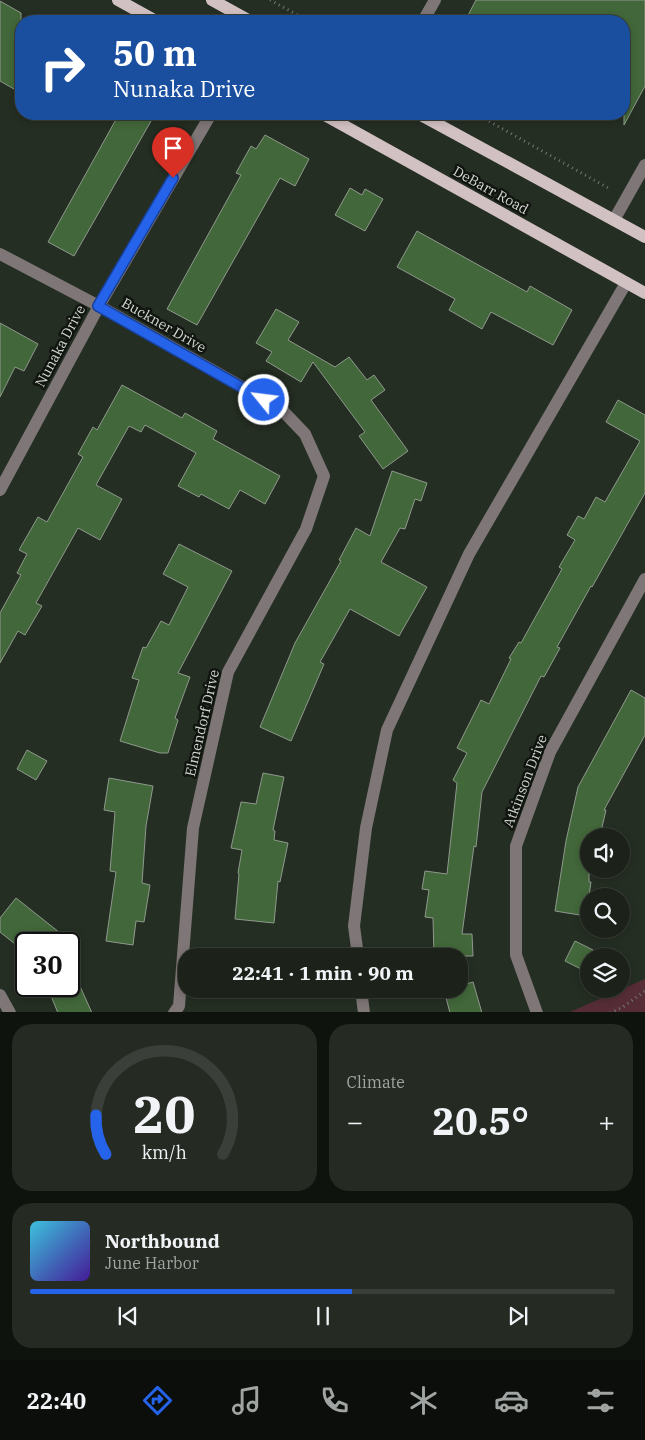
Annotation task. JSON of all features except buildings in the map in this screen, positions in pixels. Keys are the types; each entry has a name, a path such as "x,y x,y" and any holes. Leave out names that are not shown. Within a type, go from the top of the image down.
{"main road":[{"path":"118,0 145,15"},
{"path":"212,0 239,15"},
{"name":"DeBarr Road","path":"333,120 645,293"},
{"path":"430,120 645,237"}],"street":[{"path":"133,0 149,15"},
{"path":"426,15 435,0"},
{"name":"Nunaka Drive","path":"0,490 98,306 206,120"},
{"path":"614,220 645,165"},
{"name":"Buckner Drive","path":"0,254 98,306 281,409 305,434"},
{"path":"357,948 354,926 366,828 387,730 468,554 626,283"},
{"name":"Elmendorf Drive","path":"174,1012 179,1006 193,828 228,672 306,528 324,476 305,434"},
{"name":"Atkinson Drive","path":"537,1012 516,955 516,846 550,752 645,579"},
{"path":"0,995 10,1012"},
{"path":"362,998 364,1012"}],"path":[{"path":"270,0 298,15"},
{"path":"487,120 627,198"},
{"path":"610,1012 623,1007 645,991"}],"shaded area":[{"path":"645,979 645,1012 570,1012 602,998 630,998 630,986"}],"route":[{"path":"173,178 98,306 264,400"}]}
